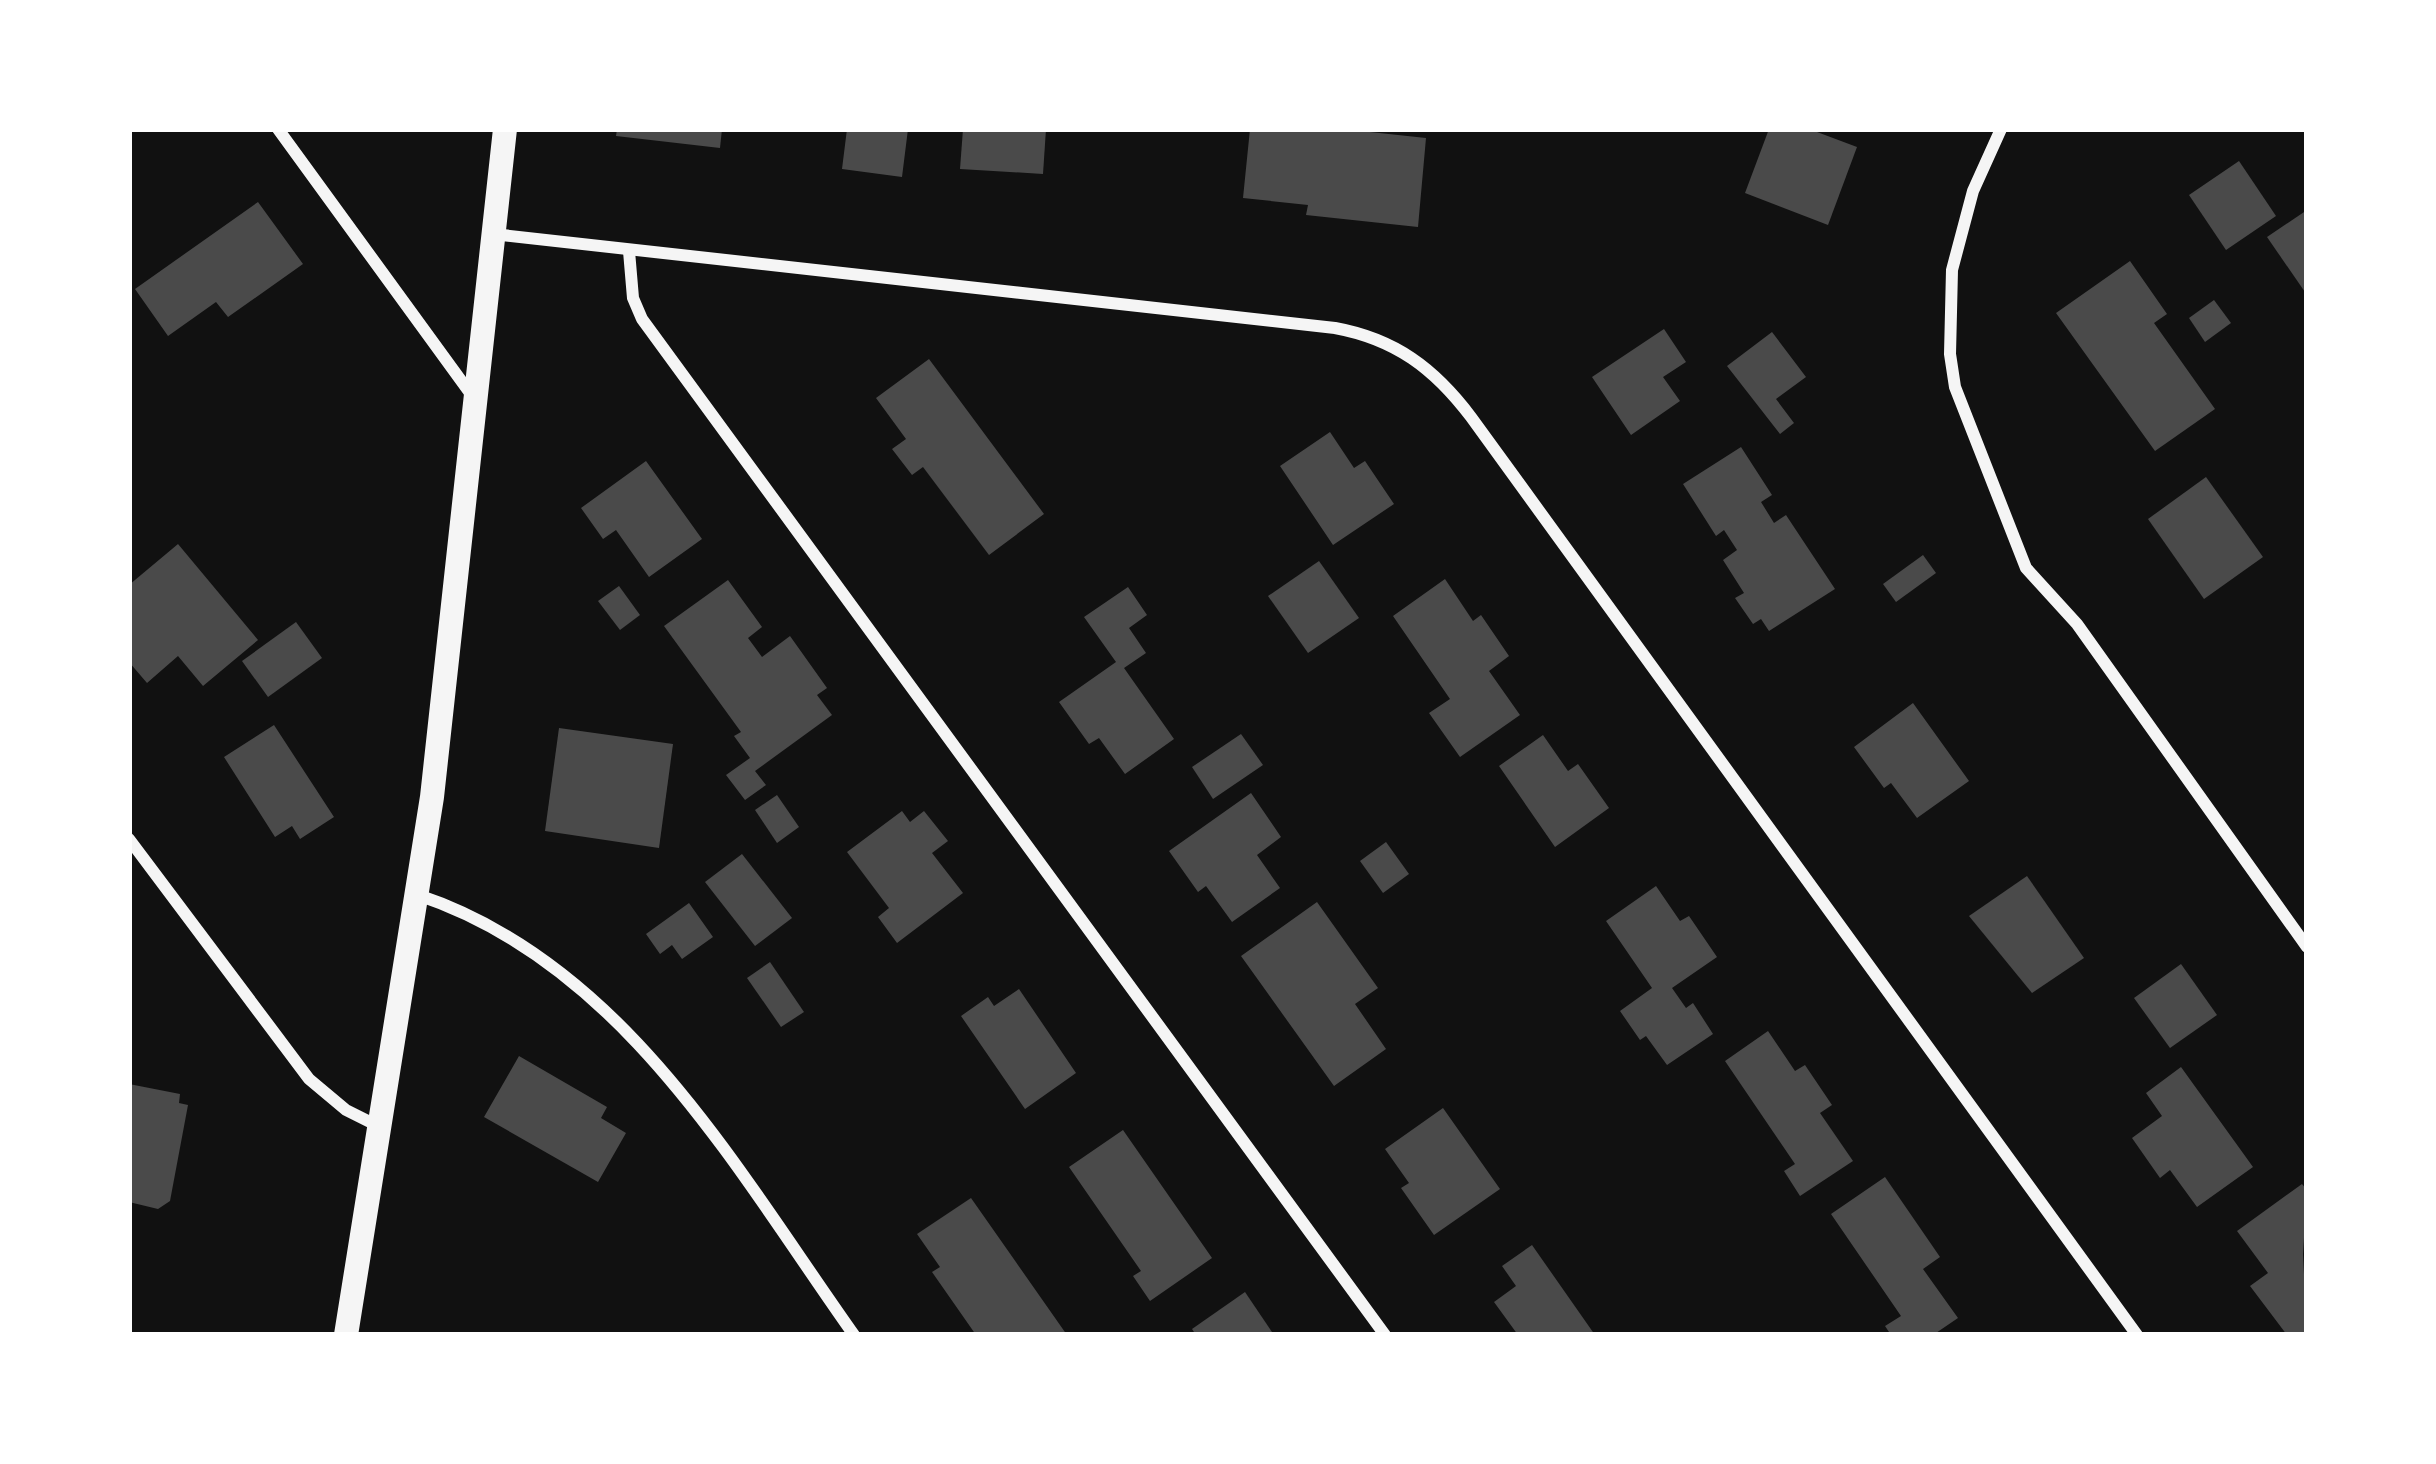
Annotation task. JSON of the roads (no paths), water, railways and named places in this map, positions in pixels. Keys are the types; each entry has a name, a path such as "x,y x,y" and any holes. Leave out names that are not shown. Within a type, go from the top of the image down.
{"main road":[{"path":"346,1335 418,895 505,129"}],"street":[{"path":"278,129 473,398"},
{"path":"2001,129 1959,230 1949,312 1955,387 2026,568 2077,623 2307,946"},
{"path":"493,234 1335,328 1384,340 1422,364 1456,397 1756,804 2137,1335"},
{"path":"628,251 633,298 642,319 1385,1335"},
{"path":"129,839 309,1079 346,1110 383,1129"},
{"path":"418,895 509,937 633,1036 688,1101 854,1335"}]}
